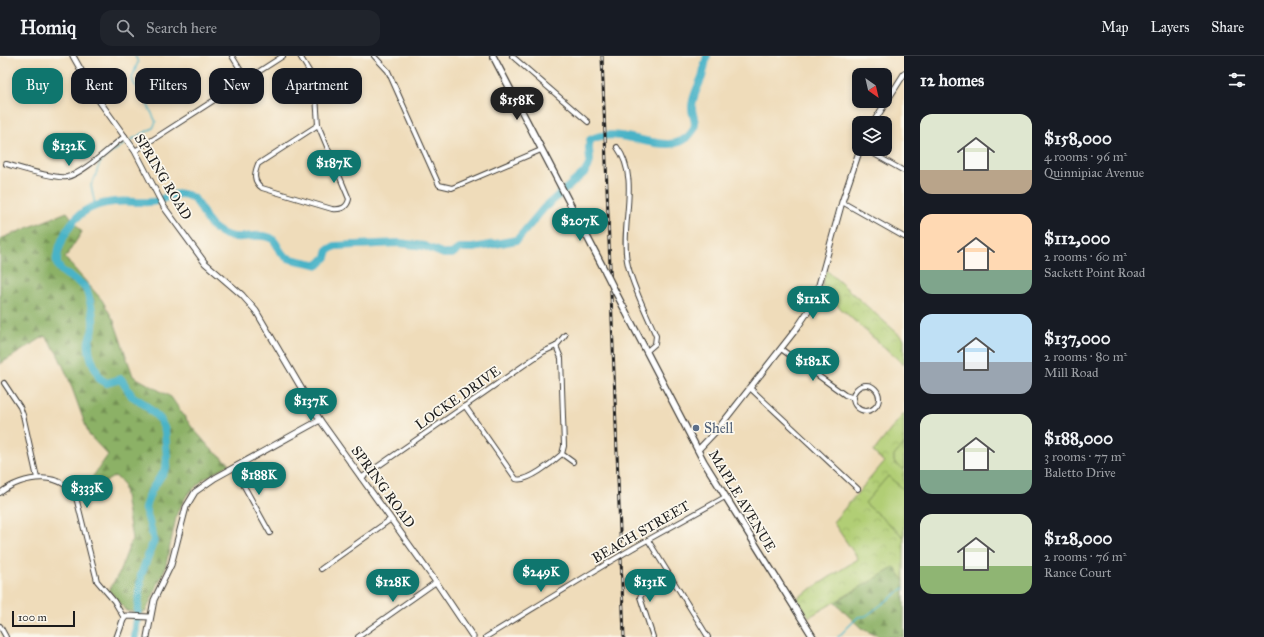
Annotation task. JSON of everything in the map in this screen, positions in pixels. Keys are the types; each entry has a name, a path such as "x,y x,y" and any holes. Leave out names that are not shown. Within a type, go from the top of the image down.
{"main road":[{"name":"MAPLE AVENUE","path":"493,56 698,450 725,497 813,637"}],"street":[{"name":"SPRING ROAD","path":"73,56 95,95 135,150 162,203 205,263 242,295 256,311 320,420 436,582 473,637"},
{"path":"232,56 239,68"},
{"path":"264,68 283,56"},
{"path":"300,56 315,81 318,125 349,199 347,206 342,209 332,209 262,188 256,180 254,173 258,164 318,125"},
{"path":"374,56 388,71 439,185 452,188 541,150"},
{"path":"512,56 588,122"},
{"path":"877,116 904,74"},
{"path":"135,150 209,103"},
{"path":"6,164 40,174 66,177 82,169 125,136"},
{"path":"617,147 624,158 629,176 626,260 656,336 655,344 647,352"},
{"path":"698,450 717,430 804,318 817,292 842,202 858,156"},
{"path":"878,156 904,171"},
{"path":"842,202 904,237"},
{"name":"LOCKE DRIVE","path":"362,478 543,352 556,346 565,335"},
{"path":"465,406 516,479 524,480 530,477 562,454 564,446 561,358 556,346"},
{"path":"781,349 845,395 854,398"},
{"path":"4,383 21,411 37,478"},
{"path":"868,385 876,389 879,397 874,408 867,411 856,406 854,398 860,387 868,385"},
{"path":"750,388 858,489"},
{"path":"147,637 154,600 171,565 186,507 195,492 234,468 320,420"},
{"path":"562,454 573,462"},
{"path":"234,468 270,532"},
{"path":"0,493 18,484 37,478 53,479 62,482 74,494 97,581 114,601 124,618"},
{"name":"BEACH STREET","path":"486,637 635,547 725,497"},
{"path":"322,568 391,519"},
{"path":"648,540 708,637"},
{"path":"653,637 640,597 643,593 670,576"},
{"path":"358,637 436,582"},
{"path":"124,618 133,616 150,617"},
{"path":"117,637 124,618"},
{"path":"0,626 6,637"}],"green space":[{"path":"67,212 82,232 65,258 102,300 114,321 133,376 171,397 191,426 211,449 230,464 204,479 187,495 177,513 165,569 146,611 143,613 126,611 109,590 119,573 132,539 123,483 115,476 83,495 75,486 91,479 108,455 89,435 68,377 57,353 45,336 0,364 0,239"},
{"path":"826,270 904,339 904,365 821,291"},
{"path":"904,413 904,581 895,567 809,617 797,598 858,559 833,522 884,462 873,452"},
{"path":"904,444 904,470 894,462 894,456"},
{"path":"888,476 904,490 904,537 865,503"},
{"path":"895,567 904,581 904,637 879,637 861,628 834,602"}],"waterway":[{"path":"131,140 153,128 156,122 141,91 134,84 132,78 138,62 135,56"},
{"path":"135,637 141,575 154,540 145,507 151,491 166,468 167,458 165,430 160,419 143,403 132,396 121,379 107,383 100,379 89,350 89,341 93,329 93,323 92,310 88,294 83,285 61,270 57,261 58,251 65,233 72,223 89,209 110,202 152,202 181,194 189,196 197,202 210,224 221,233 236,237 264,236 271,238 286,257 293,260 318,265 326,257 328,250 335,246 399,243 424,246 444,254 452,254 460,248 473,248 517,240 544,208 585,172 590,160 590,140 602,136 616,136 671,144 683,141 692,132 695,125 692,110 693,102 702,77 707,56"},
{"path":"95,205 91,185 99,165 108,155 126,143"},
{"path":"838,637 858,617 866,616 904,588"}],"railway":[{"path":"602,56 624,637"}],"place":[{"name":"Shell","path":"696,428"}]}
